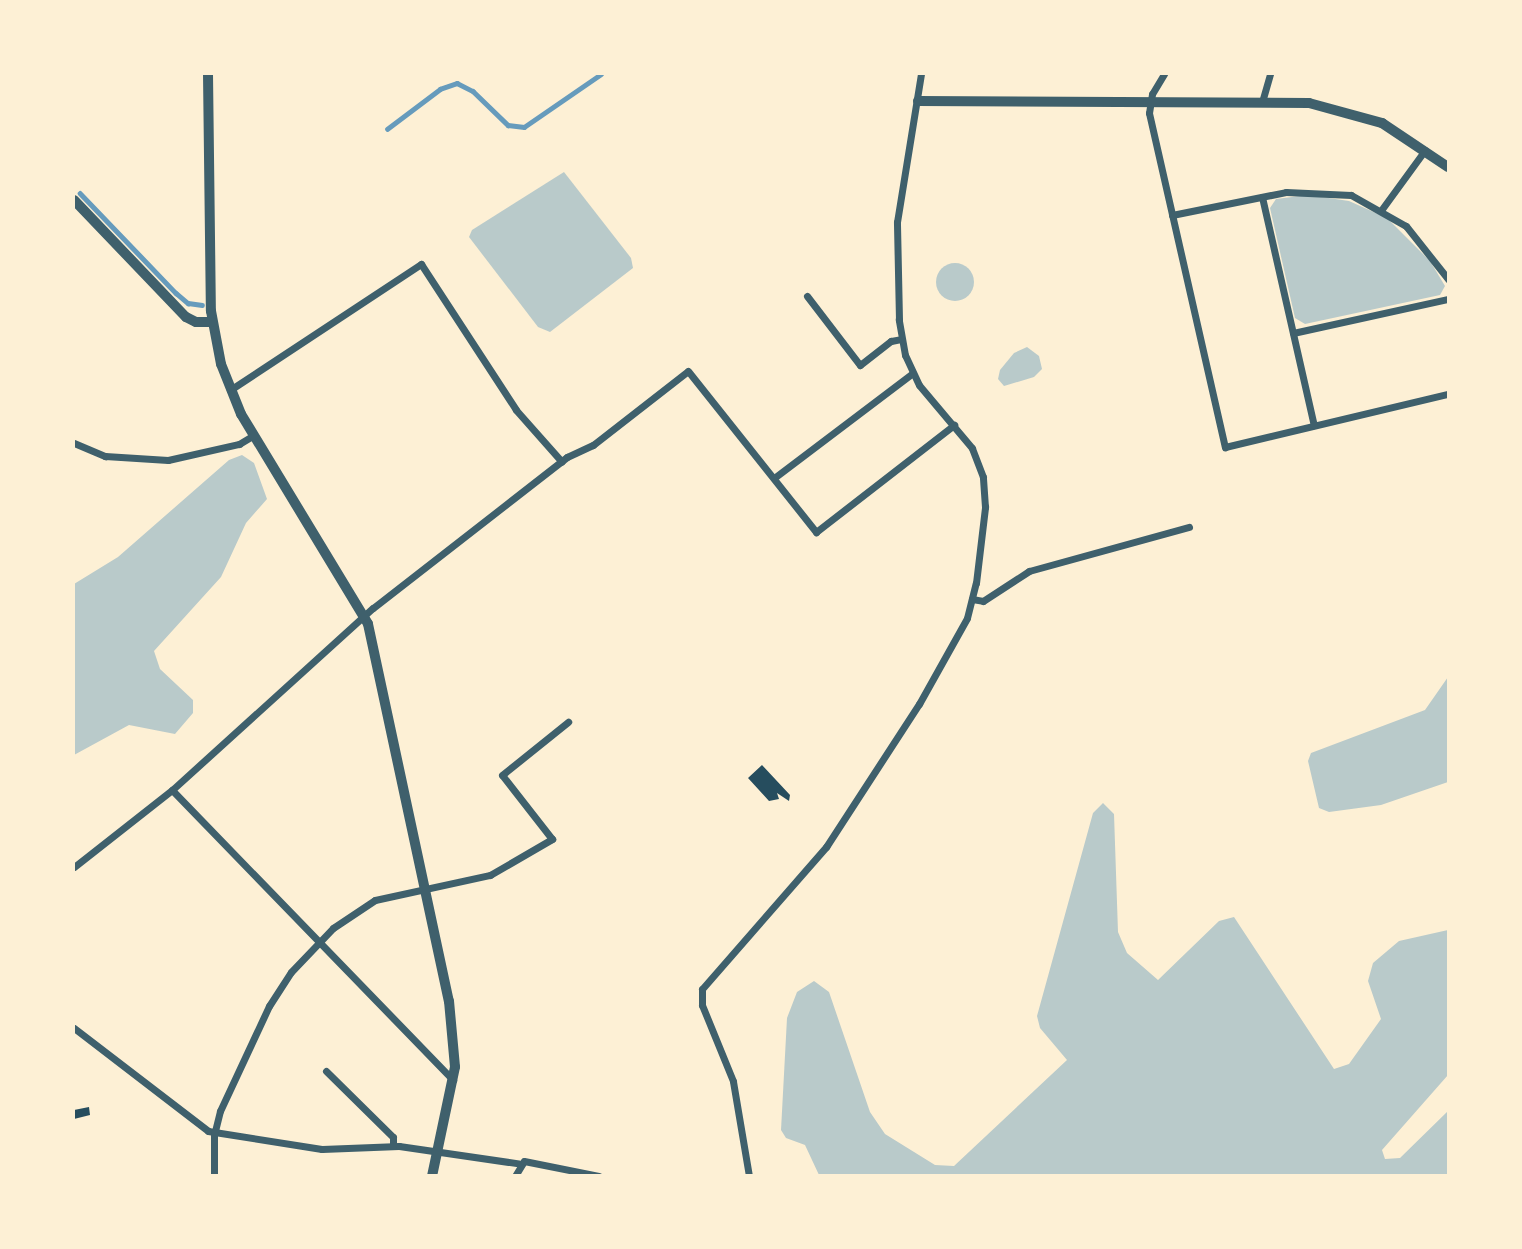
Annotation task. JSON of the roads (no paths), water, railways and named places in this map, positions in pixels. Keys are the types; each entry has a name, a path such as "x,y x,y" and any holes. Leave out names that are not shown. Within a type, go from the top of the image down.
{"street":[{"path":"208,74 212,322 230,390 254,435 365,617 426,888 454,1032 453,1081 432,1175"},
{"path":"748,1175 733,1082 700,994 826,847 913,715 959,634 972,599 985,492 978,462 954,425 928,398 913,373 901,339 897,222 921,74"},
{"path":"1164,74 1149,113 1225,447 1448,394"},
{"path":"1262,102 1270,74"},
{"path":"918,101 1309,103 1354,112 1426,149 1448,167"},
{"path":"1382,209 1426,149"},
{"path":"1172,215 1262,197 1329,191 1382,209 1422,241 1448,279"},
{"path":"1262,197 1314,425"},
{"path":"74,200 186,317 196,323 212,322"},
{"path":"230,390 421,264 524,422 562,462"},
{"path":"807,296 860,365 891,341 901,339"},
{"path":"1293,332 1448,299"},
{"path":"74,867 172,790 365,617 562,462 593,445 688,371 817,532 954,425"},
{"path":"774,478 913,373"},
{"path":"74,443 105,456 168,460 239,444 254,435"},
{"path":"972,599 983,601 1029,571 1189,527"},
{"path":"214,1175 215,1133 269,1006 316,943 375,900 497,872 552,839 502,775 568,722"},
{"path":"172,790 316,943 453,1081"},
{"path":"74,1028 160,1097 215,1133 333,1151 393,1146 438,1149 522,1164 561,1166 599,1175"},
{"path":"326,1071 393,1137 393,1146"},
{"path":"515,1175 522,1164"}],"waterway":[{"path":"387,129 440,89 457,83 473,91 508,125 524,127 601,74"},
{"path":"80,193 176,293 188,303 202,305"}]}
